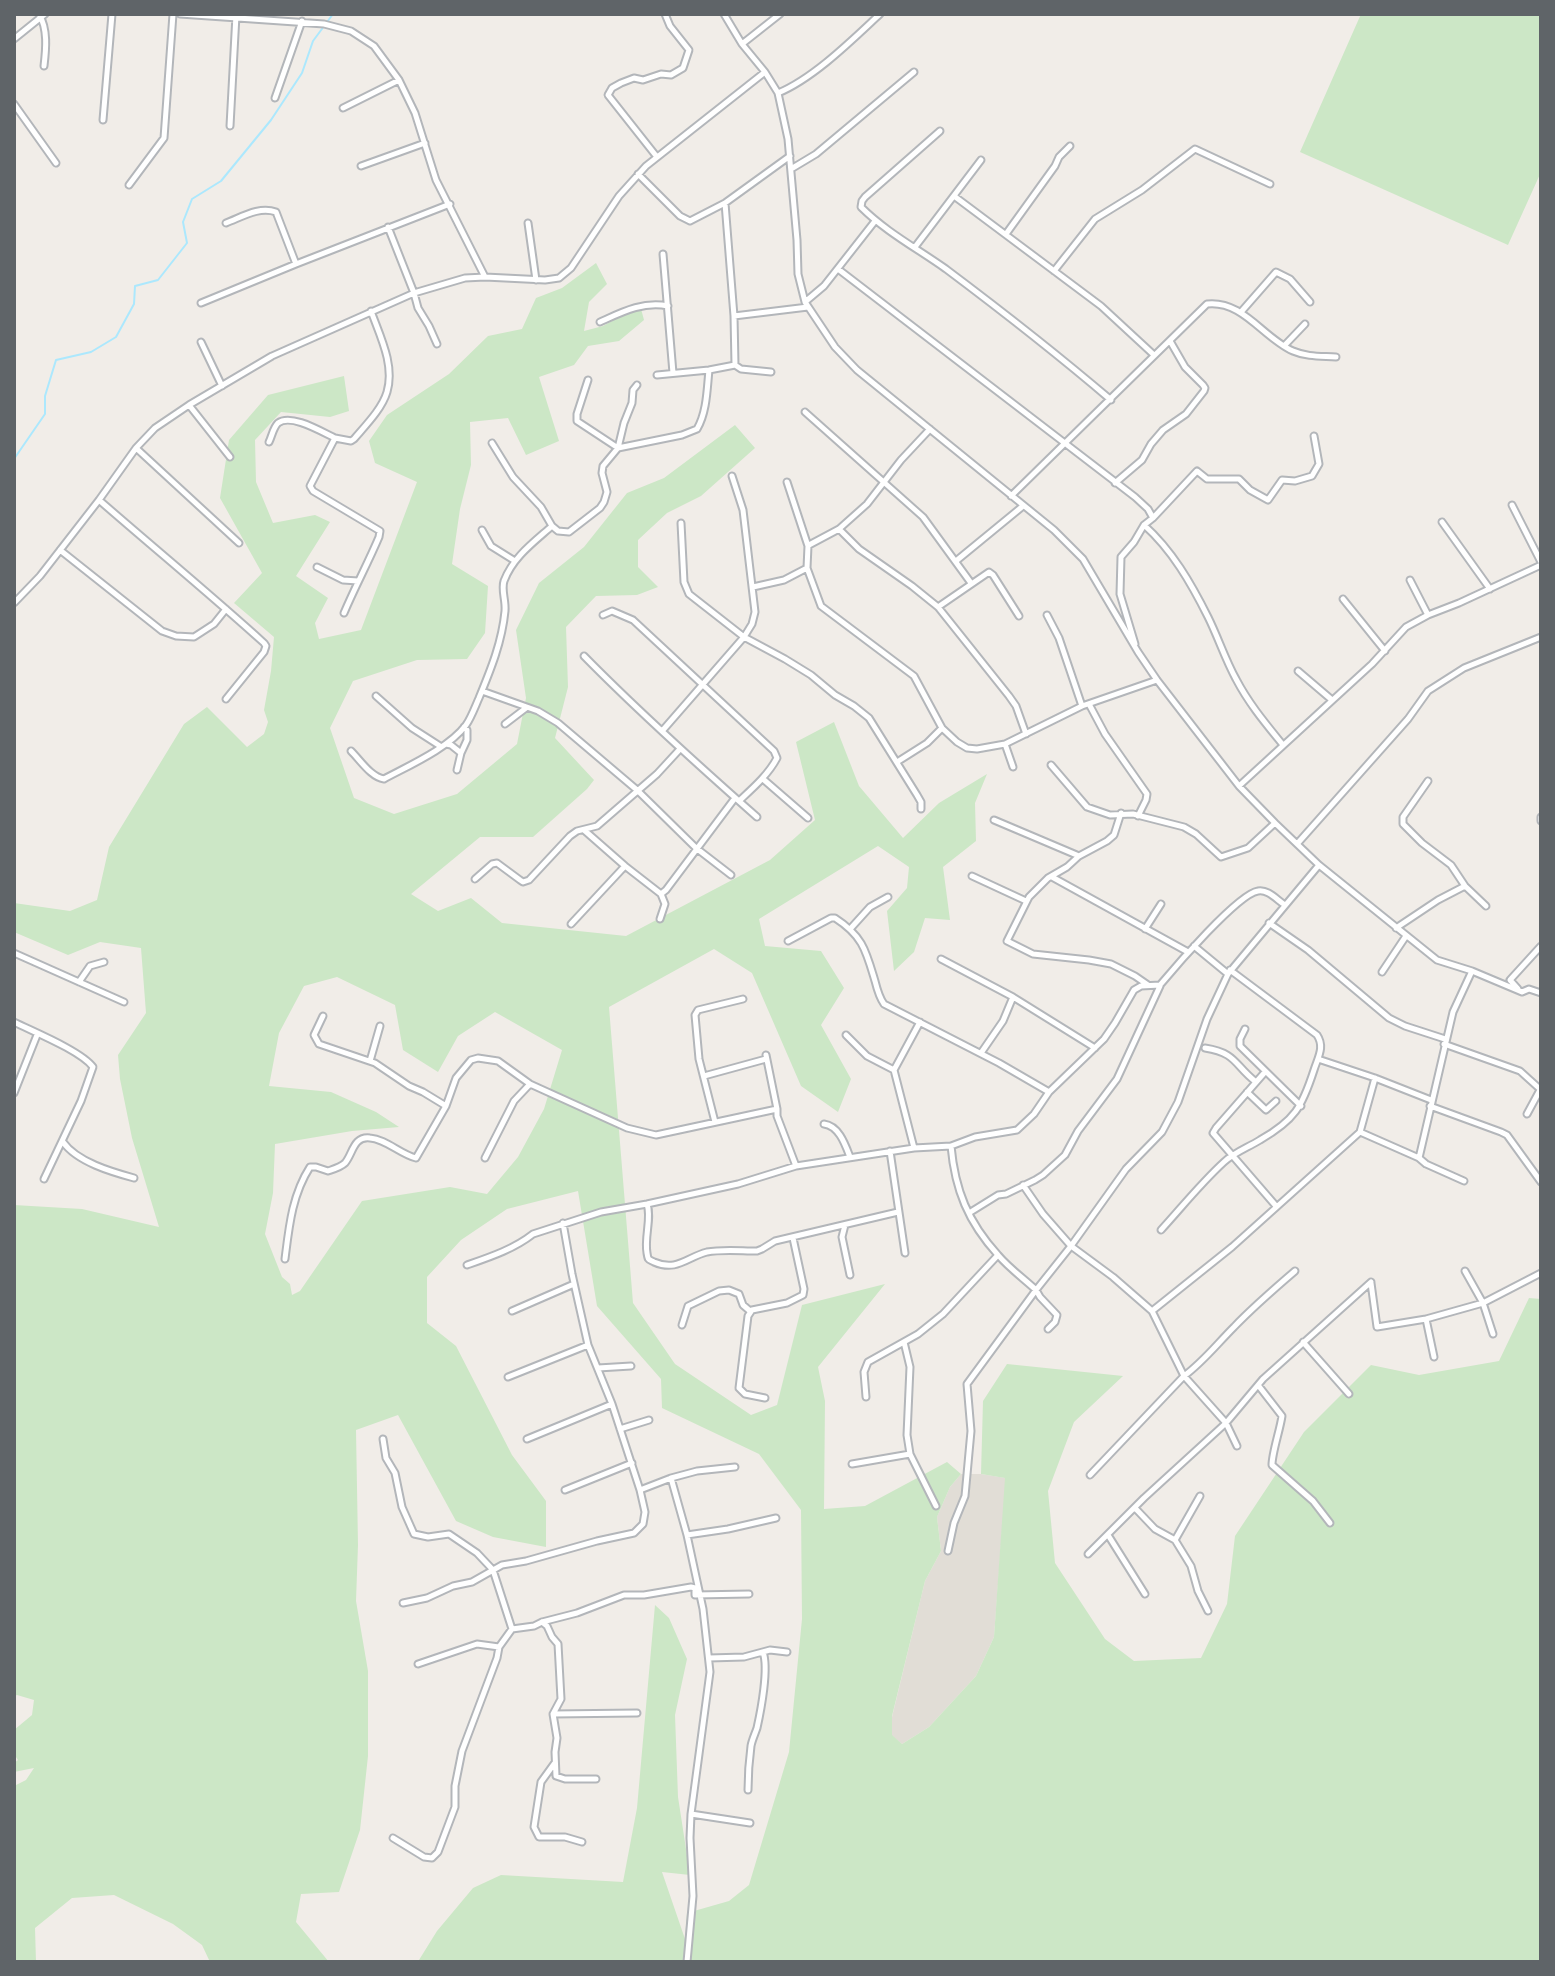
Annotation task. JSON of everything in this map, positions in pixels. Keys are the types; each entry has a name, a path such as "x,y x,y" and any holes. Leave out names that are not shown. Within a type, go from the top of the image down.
{"street":[{"path":"103,120 112,14"},
{"path":"129,185 164,138 173,14"},
{"path":"180,14 236,15 326,24 351,31 374,46 399,80 415,113 436,180 485,277"},
{"path":"657,157 608,95 612,88 634,78 643,80 661,74 671,75 683,68 689,50 670,26 665,14"},
{"path":"724,14 778,93 790,156 798,274 807,304 835,347 849,363 1054,530 1083,559 1157,680 1239,786 1319,865 1437,960 1522,992 1529,989 1541,993"},
{"path":"742,44 780,14"},
{"path":"778,93 795,86 880,14"},
{"path":"14,39 41,15 45,32 44,66"},
{"path":"230,126 236,15"},
{"path":"275,98 302,21"},
{"path":"14,603 40,576 136,448 155,428 272,356 414,293 453,281 485,277 559,278 567,273 619,196 638,174 765,72"},
{"path":"791,169 816,154 914,72"},
{"path":"343,108 399,80"},
{"path":"14,104 56,163"},
{"path":"940,131 862,201 861,207 875,221 915,247 1066,362 1111,400"},
{"path":"361,166 425,143"},
{"path":"1006,234 1059,157 1070,146"},
{"path":"1054,271 1095,219 1142,190 1195,149 1270,184"},
{"path":"638,174 687,221 693,221 725,203 790,156"},
{"path":"915,247 981,160"},
{"path":"954,196 1116,319 1154,355"},
{"path":"725,203 735,365"},
{"path":"201,303 450,204"},
{"path":"226,223 266,209 276,212 296,264"},
{"path":"734,316 807,304 875,221"},
{"path":"528,223 536,280"},
{"path":"388,227 418,308 437,344"},
{"path":"663,254 673,373"},
{"path":"838,269 1143,504 1153,518"},
{"path":"1241,312 1276,272 1290,279 1310,302"},
{"path":"1011,496 1207,304 1219,303 1241,312 1284,346 1307,356 1336,357"},
{"path":"600,322 631,308 656,304 668,306"},
{"path":"269,442 275,427 288,419 335,438 354,439 387,392 386,353 371,311"},
{"path":"1284,346 1305,324"},
{"path":"1115,483 1142,460 1163,430 1186,414 1204,391 1203,385 1185,367 1170,341"},
{"path":"201,342 222,386"},
{"path":"657,375 735,365 741,369 771,372"},
{"path":"588,380 577,421 618,448 697,429 706,400 709,370"},
{"path":"492,443 513,477 541,507 552,526 564,533 569,532 600,508 607,492 603,466 618,448 637,385"},
{"path":"189,405 230,457"},
{"path":"805,412 885,481 929,524 971,583"},
{"path":"808,546 839,529 867,504 930,429"},
{"path":"1138,652 1120,594 1121,557 1144,525 1197,471 1207,479 1239,479 1250,490 1268,500 1282,480 1295,481 1312,476 1319,464 1314,436"},
{"path":"335,438 310,486 313,491 380,531 344,613"},
{"path":"136,448 239,543"},
{"path":"663,730 752,624 755,612 743,510 732,476"},
{"path":"787,482 808,546 807,568 821,606 914,676 942,728 967,748 985,749 1005,744 1082,706 1157,680"},
{"path":"99,500 266,646 226,699"},
{"path":"1239,786 1385,651 1406,627 1541,563 1512,505"},
{"path":"956,561 1023,506"},
{"path":"1442,522 1490,589"},
{"path":"681,523 687,591 744,637 811,675 869,718 921,802 921,809"},
{"path":"1144,525 1166,547 1189,582 1252,708 1283,745"},
{"path":"351,751 374,775 384,779 423,759 464,727 501,641 506,610 503,585 523,551 552,526"},
{"path":"839,529 859,549 938,607 1016,706 1026,734"},
{"path":"482,530 491,546 515,561"},
{"path":"60,550 168,634 194,637 214,624 226,609"},
{"path":"317,567 347,581 354,588"},
{"path":"753,587 784,580 807,568"},
{"path":"938,607 991,573 1019,616"},
{"path":"1410,580 1428,615"},
{"path":"347,581 359,581"},
{"path":"1343,599 1385,651"},
{"path":"603,615 612,611 633,620 774,751 777,758 763,779 737,799 661,894"},
{"path":"1047,615 1061,644 1082,706"},
{"path":"1297,844 1408,719 1428,691 1464,668 1541,637"},
{"path":"584,656 680,749 757,817"},
{"path":"1298,671 1332,700"},
{"path":"482,691 527,707 558,723 637,790 696,848 731,875"},
{"path":"376,696 412,728 447,743 461,753"},
{"path":"1089,704 1105,734 1147,794 1138,816"},
{"path":"505,724 527,707"},
{"path":"457,770 468,736 464,727"},
{"path":"897,762 927,743 942,728"},
{"path":"1005,744 1013,767"},
{"path":"475,879 497,863 526,882 570,836 597,826 657,774 680,749"},
{"path":"1051,765 1087,807 1110,815 1121,813 1190,829 1221,857 1248,848 1275,823"},
{"path":"763,779 808,818"},
{"path":"1428,781 1403,817 1403,824 1451,865 1465,886 1486,906"},
{"path":"1121,813 1114,835 1048,878 1026,901 1007,941 1033,954 1111,964 1149,985"},
{"path":"994,820 1079,856"},
{"path":"584,829 661,894 665,904 660,919"},
{"path":"948,1551 954,1523 965,1496 971,1431 967,1384 1126,1169 1166,1126 1178,1102 1212,1006 1229,972 1319,865"},
{"path":"571,924 625,866"},
{"path":"972,876 1026,901"},
{"path":"1052,877 1188,952"},
{"path":"1396,928 1465,886"},
{"path":"969,1213 998,1195 1043,1175 1065,1155 1091,1113 1113,1086 1160,985 1194,946 1246,896 1259,890 1285,905"},
{"path":"851,928 870,907 888,897"},
{"path":"1145,929 1161,904"},
{"path":"788,941 833,917 856,934 867,954 884,1004 981,1053 1049,1092"},
{"path":"1269,923 1308,950 1389,1018 1520,1071 1541,1090 1527,1114"},
{"path":"1382,972 1407,936"},
{"path":"1161,1230 1211,1173 1232,1155 1263,1139 1301,1106 1322,1050 1317,1035 1194,946"},
{"path":"1522,992 1510,980 1541,946"},
{"path":"14,953 124,1002"},
{"path":"941,959 1013,997 1095,1048"},
{"path":"79,982 90,966 104,962"},
{"path":"1419,1158 1444,1041 1453,1012 1472,971"},
{"path":"467,1265 499,1254 533,1234 601,1212 747,1182 796,1166 890,1151 951,1146 978,1136 1017,1130 1034,1114 1049,1092 1095,1048 1115,1023 1134,990 1141,986 1160,985"},
{"path":"981,1053 1003,1021 1013,997"},
{"path":"715,1122 699,1059 694,1017 696,1012 743,999"},
{"path":"323,1016 314,1035 319,1044 370,1061 446,1106"},
{"path":"14,1022 93,1067 63,1142 44,1179"},
{"path":"914,1148 894,1070 920,1022"},
{"path":"370,1061 380,1026"},
{"path":"1245,1029 1239,1043 1301,1106"},
{"path":"14,1093 37,1034"},
{"path":"846,1035 867,1056 894,1070"},
{"path":"1205,1048 1234,1058 1256,1082"},
{"path":"704,1076 766,1057 777,1116 796,1166"},
{"path":"285,1259 291,1213 310,1167 328,1171 343,1165 356,1142 367,1137 416,1158 446,1106 456,1078 474,1059 498,1061 530,1084 647,1134 656,1135 777,1109"},
{"path":"1318,1059 1375,1078 1507,1135 1541,1182"},
{"path":"1265,1072 1213,1133 1276,1206"},
{"path":"1152,1311 1232,1247 1360,1132 1375,1078"},
{"path":"485,1158 514,1101 530,1084"},
{"path":"1247,1092 1266,1110 1276,1101"},
{"path":"824,1124 834,1127 850,1157"},
{"path":"1360,1132 1464,1181"},
{"path":"63,1142 69,1150 93,1164 134,1178"},
{"path":"951,1146 956,1181 969,1213 998,1255 1036,1290 1057,1315 1048,1329"},
{"path":"890,1151 905,1253"},
{"path":"1023,1185 1071,1246 1152,1311 1184,1376 1226,1423 1237,1446"},
{"path":"647,1204 650,1213 646,1230 647,1255 651,1261 666,1266 707,1252 757,1251 770,1242 793,1240 898,1212"},
{"path":"403,1603 472,1582 502,1565 634,1533 644,1518 632,1463 588,1345 563,1223"},
{"path":"845,1225 842,1237 850,1275"},
{"path":"750,1311 787,1303 803,1295 793,1240"},
{"path":"866,1397 866,1364 918,1334 943,1314 998,1255"},
{"path":"1090,1475 1259,1301 1295,1271"},
{"path":"1465,1271 1483,1303 1493,1334"},
{"path":"1088,1554 1226,1423 1258,1385 1371,1282 1377,1327 1426,1319 1483,1303 1541,1273"},
{"path":"512,1311 574,1284"},
{"path":"682,1325 688,1306 719,1291 739,1294 743,1305 750,1311"},
{"path":"750,1311 739,1388 745,1394 765,1398"},
{"path":"1426,1319 1434,1357"},
{"path":"904,1342 910,1367 907,1435 910,1454 936,1506"},
{"path":"1303,1342 1349,1394"},
{"path":"508,1377 588,1345"},
{"path":"598,1368 631,1366"},
{"path":"1258,1385 1282,1416 1272,1465 1313,1501 1330,1523"},
{"path":"527,1439 612,1404"},
{"path":"620,1429 649,1420"},
{"path":"383,1439 386,1458 395,1473 402,1507 414,1534 428,1537 449,1534 477,1553 493,1570 512,1629"},
{"path":"852,1464 910,1454"},
{"path":"565,1490 632,1463"},
{"path":"640,1490 697,1471 735,1467"},
{"path":"671,1478 704,1615 710,1685 691,1814 693,1896 687,1962"},
{"path":"1175,1540 1200,1496"},
{"path":"1135,1508 1155,1529 1175,1540 1191,1566 1208,1611"},
{"path":"687,1535 776,1518"},
{"path":"1108,1535 1145,1594"},
{"path":"393,1838 424,1857 432,1858 438,1852 455,1807 455,1786 462,1751 499,1647 512,1629 546,1623 624,1595 691,1587 695,1588 695,1595 700,1596 749,1594"},
{"path":"546,1623 558,1644 561,1699 553,1714 557,1738 556,1776 561,1779 596,1779"},
{"path":"418,1664 477,1644 499,1647"},
{"path":"709,1658 744,1657 770,1650 787,1652"},
{"path":"748,1790 747,1767 762,1694 763,1652"},
{"path":"553,1714 637,1713"},
{"path":"555,1764 541,1782 534,1827 539,1837 565,1837 582,1842"},
{"path":"691,1814 750,1823"}],"shaded area":[{"path":"961,1474 1006,1478 994,1637 976,1676 929,1727 902,1744 891,1735 892,1717 925,1581 941,1551 937,1517 950,1487"}],"green space":[{"path":"1361,14 1541,15 1541,172 1508,245 1300,152"},
{"path":"596,263 607,284 589,302 584,331 603,326 640,305 644,320 619,341 588,346 574,365 539,377 559,441 526,455 508,418 470,422 471,465 460,509 452,564 488,586 485,633 467,659 417,660 353,681 330,728 354,798 394,814 457,794 517,744 526,698 516,630 539,583 584,547 627,493 664,478 735,425 755,448 701,496 667,513 638,540 638,567 658,587 637,595 596,596 566,627 568,687 555,738 594,780 533,837 480,837 411,894 438,911 471,898 502,923 626,936 770,860 815,820 796,742 834,722 859,786 903,838 939,803 987,774 975,803 976,841 943,867 950,920 925,918 914,952 894,971 887,911 907,888 909,867 878,846 759,919 765,946 821,951 844,988 821,1025 851,1079 838,1112 801,1086 752,973 714,949 609,1007 633,1303 675,1364 751,1415 777,1405 802,1305 885,1284 818,1367 825,1401 824,1509 865,1506 947,1462 961,1474 950,1487 937,1517 941,1551 925,1581 892,1716 892,1735 902,1744 929,1727 976,1676 994,1637 1005,1478 981,1474 983,1401 1007,1364 1123,1376 1074,1422 1048,1491 1055,1563 1105,1639 1134,1661 1201,1658 1227,1604 1235,1536 1304,1432 1371,1365 1419,1375 1499,1361 1529,1298 1541,1299 1541,1962 419,1962 437,1931 473,1888 501,1875 623,1882 637,1808 655,1605 669,1618 687,1659 675,1715 678,1797 690,1875 662,1872 685,1939 687,1913 729,1901 749,1885 789,1752 802,1619 801,1510 759,1454 662,1408 661,1379 597,1306 578,1191 507,1209 461,1240 427,1277 427,1323 456,1346 512,1455 546,1501 546,1547 493,1537 456,1521 398,1415 356,1430 356,1601 368,1671 368,1756 360,1830 339,1892 301,1894 296,1922 329,1962 210,1962 202,1945 173,1924 114,1895 72,1898 35,1928 36,1962 14,1962 14,1786 26,1780 34,1768 14,1772 14,1763 18,1760 14,1754 14,1730 32,1715 34,1700 14,1696 14,1205 82,1209 159,1227 132,1138 118,1055 146,1013 141,948 100,942 68,955 14,932 14,903 70,911 97,900 109,847 184,724 207,707 247,747 264,734 268,722 264,710 274,637 234,603 262,573 220,498 229,440 268,395 344,376 349,411 330,417 281,412 255,440 256,482 273,523 315,515 330,522 296,576 328,598 315,623 319,639 361,630 417,482 375,463 369,441 387,415 449,374 488,336 522,329 536,298 562,288","holes":["337,977 395,1005 403,1050 438,1072 458,1036 495,1012 562,1050 544,1109 518,1157 487,1194 450,1187 362,1201 300,1291 292,1295 290,1284 282,1277 265,1234 273,1193 275,1144 352,1131 399,1127 376,1112 331,1092 269,1086 279,1033 304,986"]}],"waterway":[{"path":"14,459 45,414 45,396 56,360 91,352 116,337 134,304 135,286 158,280 187,243 183,222 192,199 221,181 271,120 302,73 313,41 333,14"}]}
